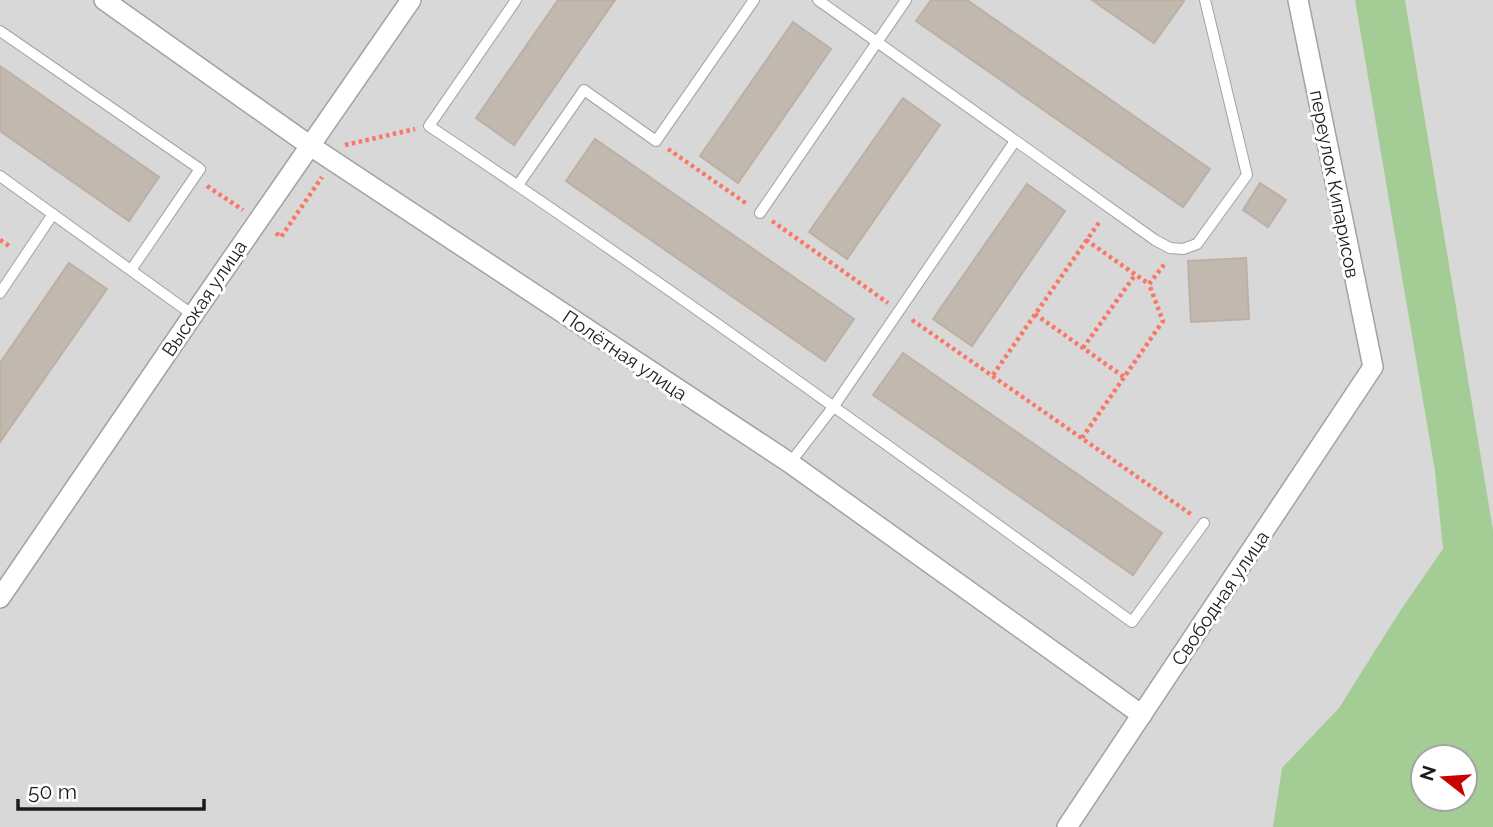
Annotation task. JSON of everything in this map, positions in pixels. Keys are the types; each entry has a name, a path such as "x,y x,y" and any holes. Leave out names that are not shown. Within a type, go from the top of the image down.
{"street":[{"name":"Полётная улица","path":"104,0 309,145 790,463 1142,715"},
{"name":"Высокая улица","path":"0,598 411,0"},
{"name":"переулок Кипарисов","path":"1298,0 1373,368"},
{"name":"Свободная улица","path":"1067,827 1373,368"}],"lane":[{"path":"516,0 429,126 834,406 1132,622 1204,523"},
{"path":"518,185 584,90 656,141 754,0"},
{"path":"818,0 1154,240 1170,248 1183,249 1196,244 1247,175 1205,0"},
{"path":"760,213 906,0"},
{"path":"0,31 200,169 131,270"},
{"path":"790,463 834,406 1015,141"},
{"path":"0,176 193,314"},
{"path":"0,293 53,214"}],"path":[{"path":"656,141 1204,523"},
{"path":"993,375 1109,208"},
{"path":"1082,438 1163,320 1149,284 1086,240"},
{"path":"1149,284 1177,248"},
{"path":"1083,348 1135,275"},
{"path":"1035,314 1124,377"}],"shaded area":[{"path":"0,0 1493,0 1493,827 0,827"}],"green space":[{"path":"1355,0 1405,0 1493,530 1493,827 1273,827 1282,768 1339,708 1443,549 1435,471"}],"building":[{"path":"558,0 615,0 514,145 476,118"},
{"path":"931,0 967,0 1210,169 1183,207 916,21"},
{"path":"1092,0 1182,0 1184,1 1154,43"},
{"path":"793,22 831,49 738,183 700,156"},
{"path":"0,66 159,177 129,221 0,131"},
{"path":"903,98 940,125 847,259 809,232"},
{"path":"595,139 854,319 825,361 566,181"},
{"path":"1260,183 1286,200 1268,227 1243,210"},
{"path":"1027,184 1065,211 972,346 933,319"},
{"path":"1246,258 1249,319 1191,322 1188,261"},
{"path":"69,263 107,289 0,442 0,363"},
{"path":"903,353 1162,533 1133,575 873,395"}]}
